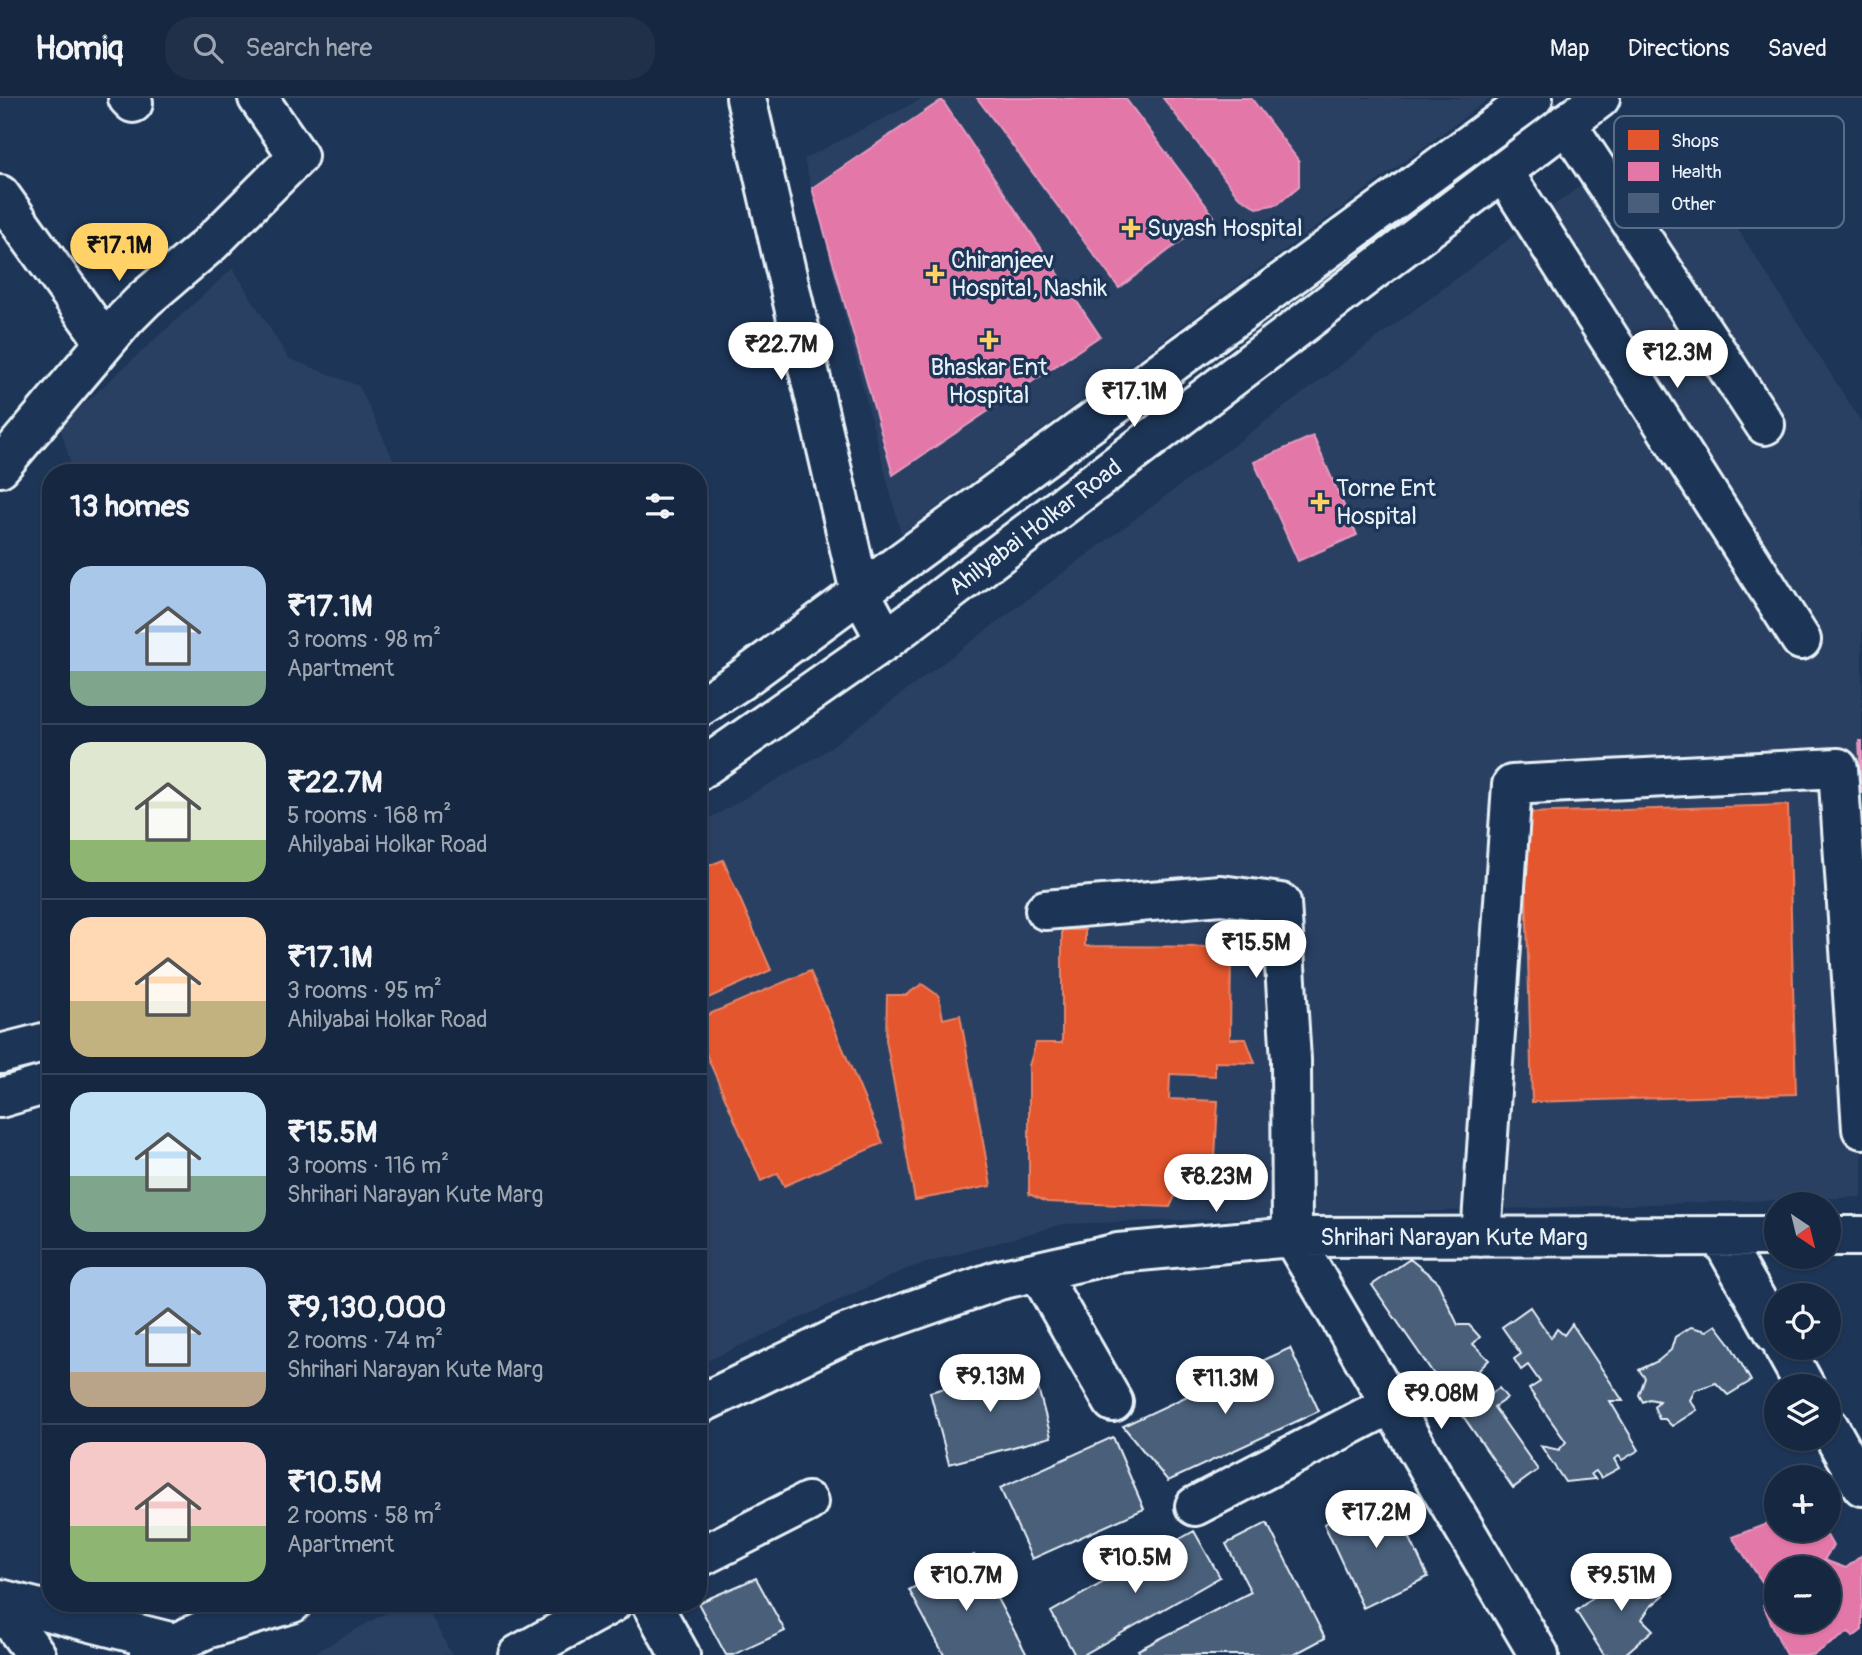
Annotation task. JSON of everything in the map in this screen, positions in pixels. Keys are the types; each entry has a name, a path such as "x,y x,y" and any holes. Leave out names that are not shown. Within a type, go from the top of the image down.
{"street":[{"path":"0,467 105,342 145,299 211,243 298,156 258,98"},
{"path":"747,98 860,592 886,640"},
{"name":"Ahilyabai Holkar Road","path":"707,702 741,680 1533,98"},
{"name":"Ahilyabai Holkar Road","path":"707,765 886,640 1600,98"},
{"path":"1566,123 1614,196"},
{"path":"1504,173 1801,639"},
{"path":"0,195 105,342"},
{"path":"1635,228 1765,425"},
{"path":"1481,1237 1512,785 1838,768 1862,1129"},
{"path":"1045,910 1221,895 1281,902 1291,1060 1292,1237 1539,1655"},
{"path":"0,1054 42,1043"},
{"path":"0,1098 42,1086"},
{"path":"1720,1236 1764,1314"},
{"name":"Shrihari Narayan Kute Marg","path":"707,1401 845,1335 999,1280 1118,1253 1292,1237 1764,1236"},
{"path":"1841,1236 1862,1236"},
{"path":"1038,1271 1113,1402"},
{"path":"1195,1507 1391,1404"},
{"path":"1841,1448 1862,1486"},
{"path":"707,1553 807,1502"},
{"path":"0,1599 42,1605"},
{"path":"0,1605 36,1655"},
{"path":"89,1612 110,1615 162,1649 206,1629 262,1612"},
{"path":"216,1655 279,1612"},
{"path":"518,1655 595,1612"},
{"path":"656,1612 680,1655"}],"shaded area":[{"path":"924,98 1490,98 901,534 804,159"},
{"path":"1614,160 1614,228 1737,228 1862,423 1862,1197 1841,1198 1841,1192 1764,1192 1764,1200 1063,1224 909,1268 707,1361 707,820 820,755"},
{"path":"233,268 288,358 359,386 395,464 71,464 60,426"},
{"path":"387,1612 429,1612 452,1655 311,1655"}],"building: Shops":[{"path":"1788,805 1796,1094 1532,1102 1524,813"},
{"path":"723,860 771,970 707,999 707,866"},
{"path":"1062,930 1085,930 1085,946 1231,947 1230,1039 1246,1039 1255,1063 1215,1062 1215,1076 1170,1074 1169,1099 1218,1101 1213,1197 1175,1196 1170,1207 1047,1202 1029,1194 1029,1066 1036,1043 1062,1043"},
{"path":"810,971 883,1143 784,1186 778,1173 761,1181 707,1056 707,1015"},
{"path":"922,984 939,996 943,1019 960,1015 991,1186 915,1200 886,1040 887,995 906,995"}],"building: Health":[{"path":"977,98 1125,98 1214,216 1119,288"},
{"path":"1163,98 1251,98 1299,161 1299,186 1278,204 1257,208 1238,196"},
{"path":"942,100 1100,336 893,475 812,188"},
{"path":"1313,436 1357,535 1298,561 1254,462"},
{"path":"1859,741 1862,741 1862,794"},
{"path":"1764,1525 1764,1542 1831,1542 1833,1546 1827,1556 1764,1556 1764,1585 1732,1537"},
{"path":"1862,1555 1862,1630 1853,1637 1849,1632 1813,1655 1786,1655 1776,1633 1841,1633 1841,1566 1846,1568"}],"building: Other":[{"path":"1410,1259 1437,1281 1458,1325 1469,1325 1480,1337 1473,1344 1489,1360 1479,1370 1489,1395 1499,1388 1507,1398 1494,1407 1538,1470 1513,1488 1372,1285"},
{"path":"1530,1307 1551,1338 1557,1329 1564,1335 1572,1324 1623,1401 1610,1401 1639,1450 1622,1460 1619,1456 1614,1459 1619,1468 1601,1478 1596,1471 1591,1474 1595,1479 1565,1482 1541,1446 1559,1450 1566,1442 1529,1389 1540,1382 1528,1365 1521,1370 1514,1359 1521,1354 1502,1327"},
{"path":"1716,1325 1751,1381 1728,1395 1716,1383 1695,1390 1690,1400 1697,1410 1672,1426 1665,1419 1659,1419 1654,1407 1659,1401 1649,1399 1643,1402 1639,1395 1645,1378 1639,1370 1658,1361 1671,1350 1675,1337 1691,1327 1707,1331"},
{"path":"1290,1348 1319,1411 1168,1481 1123,1426"},
{"path":"1032,1365 1051,1437 949,1464 930,1392"},
{"path":"1113,1437 1144,1509 1032,1559 1000,1488"},
{"path":"1389,1493 1428,1577 1363,1608 1324,1524"},
{"path":"1267,1523 1325,1638 1293,1655 1141,1655 1138,1650 1251,1592 1226,1544"},
{"path":"1194,1531 1220,1577 1083,1655 1075,1655 1051,1612"},
{"path":"974,1555 1027,1655 944,1655 909,1590"},
{"path":"1626,1571 1638,1580 1649,1571 1664,1595 1650,1607 1642,1619 1653,1630 1624,1655 1604,1655 1576,1611"},
{"path":"756,1578 785,1631 733,1655 726,1655 703,1612 707,1612 707,1599"}],"place":[{"name":"Suyash Hospital","path":"1131,228"},
{"name":"Chiranjeev Hospital, Nashik","path":"935,274"},
{"name":"Bhaskar Ent Hospital","path":"989,340"},
{"name":"Torne Ent Hospital","path":"1320,502"}]}
